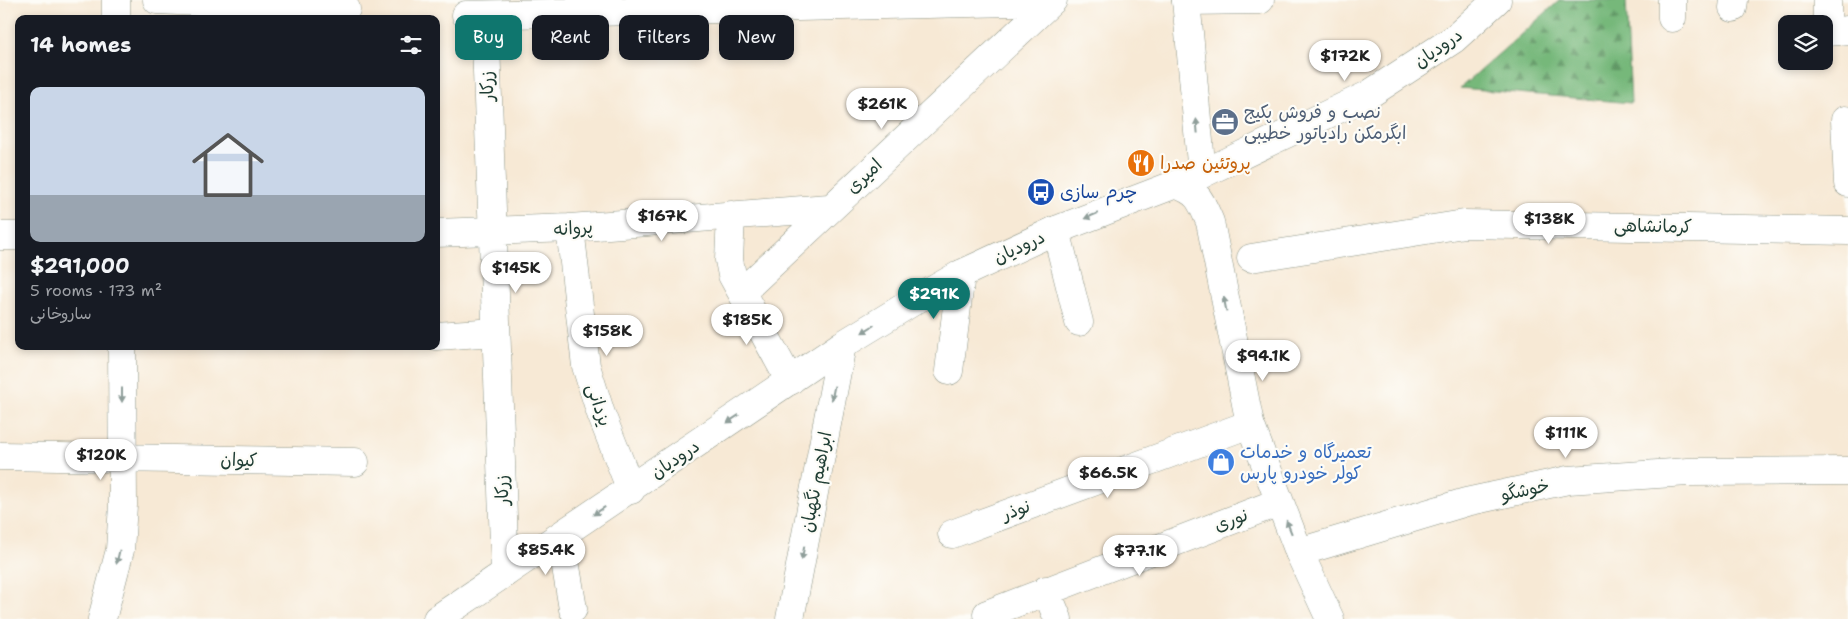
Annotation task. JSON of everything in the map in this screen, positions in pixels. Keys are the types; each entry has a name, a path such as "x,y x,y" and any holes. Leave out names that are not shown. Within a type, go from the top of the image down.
{"street":[{"path":"116,0 116,15"},
{"path":"157,0 346,9"},
{"name":"زرکار","path":"505,573 492,233 476,15 1053,0"},
{"name":"امیری","path":"742,292 829,208 1053,0"},
{"path":"1202,174 1186,0 1260,0"},
{"name":"درودیان","path":"437,619 631,490 842,345 962,274 1056,230 1202,174 1368,94 1454,39 1497,0"},
{"path":"1827,0 1827,32 1848,30"},
{"path":"1845,120 1848,183"},
{"path":"1175,184 1190,190 1200,198 1210,222 1250,424 1299,552 1330,619"},
{"name":"پروانه","path":"440,234 570,228 829,208"},
{"path":"730,215 729,260 732,275 790,381"},
{"name":"کرمانشاهی","path":"1251,258 1464,224 1848,231"},
{"name":"یزدانی","path":"570,228 586,366 601,414 631,490"},
{"path":"1056,230 1079,322"},
{"path":"0,236 15,236"},
{"path":"949,371 962,274"},
{"path":"440,336 496,332"},
{"name":"ابراهیم نگهبان","path":"790,619 842,345"},
{"path":"102,619 120,550 123,459 122,350"},
{"name":"نوذر","path":"952,534 1250,424"},
{"name":"کیوان","path":"0,456 356,462"},
{"name":"خوشگو","path":"1299,552 1466,502 1568,480 1688,472 1848,471"},
{"name":"نوری","path":"988,616 1046,590 1279,502"},
{"path":"561,537 573,609"},
{"path":"1046,590 1058,619"}],"green space":[{"path":"1560,0 1626,0 1631,103 1460,88"}],"place":[{"name":"نصب و فروش پکیج ابگرمکن رادیاتور خطیبی","path":"1225,122"},
{"name":"پروتئین صدرا","path":"1141,163"},
{"name":"چرم سازی","path":"1041,192"},
{"name":"تعمیرگاه و خدمات کولر خودرو پارس","path":"1221,462"}]}
